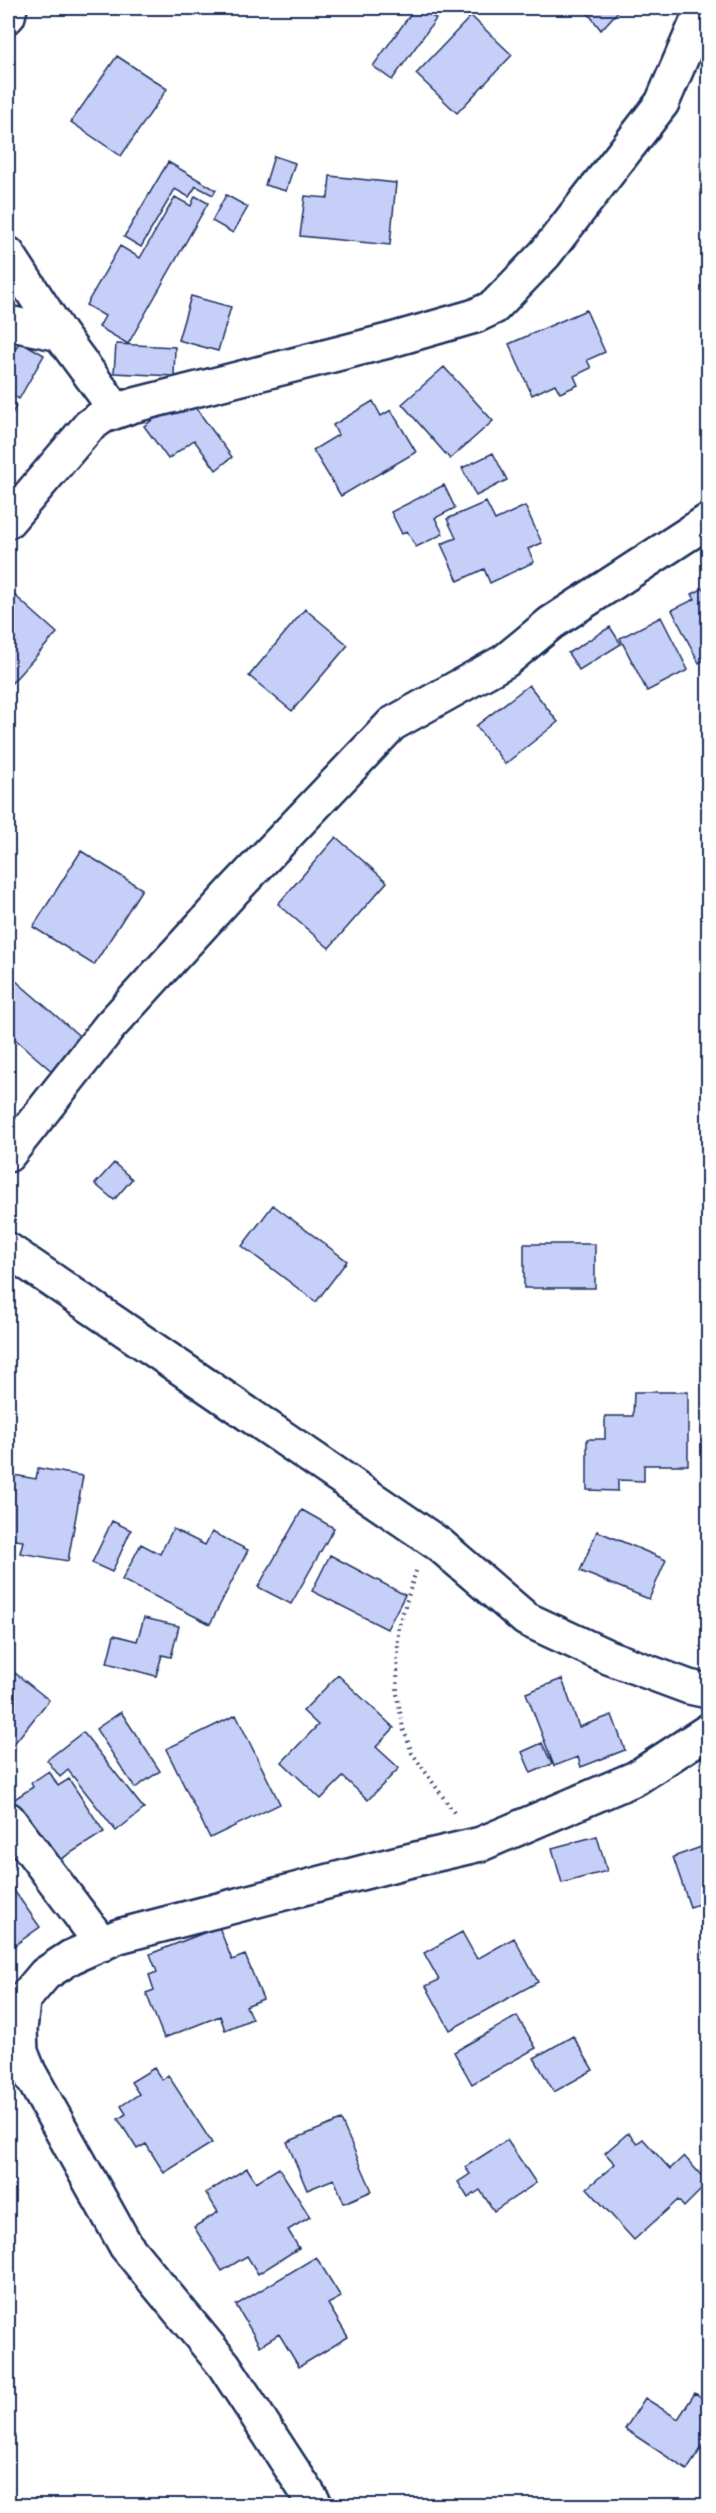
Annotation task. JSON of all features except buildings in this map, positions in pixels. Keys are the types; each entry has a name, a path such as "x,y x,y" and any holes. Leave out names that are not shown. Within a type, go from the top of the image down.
{"street":[{"path":"8,16 10,8"},
{"path":"8,521 89,426 116,410 388,341 475,316 494,307 545,254 662,104 704,8"},
{"path":"8,254 60,334 116,410"},
{"path":"8,323 60,334"},
{"path":"8,1155 110,1026 235,889 392,724 505,661 551,623 708,521"},
{"path":"8,1250 428,1536 526,1619 608,1657 689,1687 708,1690"},
{"path":"316,2505 224,2365 126,2246 29,2072 21,2052 15,2000 45,1974 71,1957 119,1936 481,1844 636,1778 708,1731"},
{"path":"8,1819 102,1944"}],"path":[{"path":"428,1536 398,1628 397,1694 403,1728 411,1753 453,1812 481,1844"}]}
